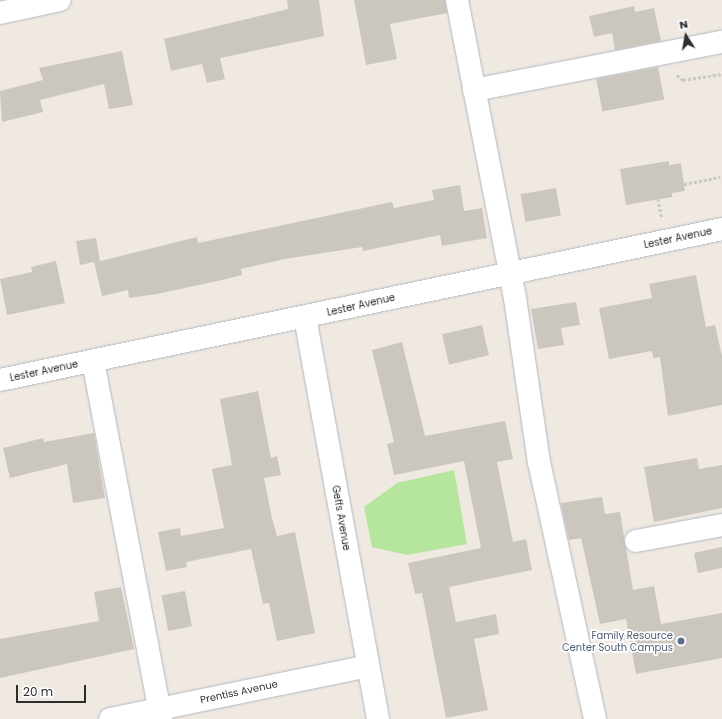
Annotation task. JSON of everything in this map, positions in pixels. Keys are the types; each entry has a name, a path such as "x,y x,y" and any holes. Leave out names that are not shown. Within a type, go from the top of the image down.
{"street":[{"path":"0,13 60,0"},
{"path":"457,0 510,273 539,462 595,719"},
{"path":"474,90 722,42"},
{"name":"Lester Avenue","path":"0,380 722,229"},
{"name":"Geffs Avenue","path":"305,317 378,719"},
{"path":"92,361 160,714"},
{"path":"636,542 722,525"},
{"name":"Prentiss Avenue","path":"110,719 160,714 368,666"}],"path":[{"path":"675,72 683,80 722,74"},
{"path":"684,184 720,178"}],"green space":[{"path":"454,470 467,544 407,555 372,547 364,507 397,483"}],"building":[{"path":"287,0 319,0 324,36 220,58 225,79 207,83 202,64 171,71 164,39 288,9"},
{"path":"354,0 445,0 447,13 390,24 397,59 366,65"},
{"path":"634,6 635,12 654,8 661,41 615,50 612,33 594,37 589,16"},
{"path":"122,51 133,105 109,109 104,84 40,100 43,112 2,122 0,91 43,80 39,68"},
{"path":"658,67 664,99 602,111 596,79"},
{"path":"669,161 669,165 681,163 685,191 672,193 672,197 626,205 620,169"},
{"path":"460,185 464,211 482,208 487,238 442,246 440,235 363,251 362,247 285,259 241,269 242,275 222,280 157,294 129,298 128,290 102,296 94,262 80,265 76,241 96,238 100,261 197,237 198,243 392,202 394,208 434,200 432,190"},
{"path":"556,188 561,216 525,222 521,194"},
{"path":"56,261 65,303 7,315 0,279 32,272 31,267"},
{"path":"696,275 706,327 715,325 722,356 722,405 668,416 660,357 653,358 652,351 609,359 599,308 652,298 649,284"},
{"path":"576,302 580,325 561,328 564,345 538,349 531,309"},
{"path":"482,325 489,355 449,364 442,334"},
{"path":"402,342 425,436 505,421 513,459 497,462 513,542 526,539 532,570 449,587 456,622 496,614 499,634 474,639 488,710 446,718 422,593 415,594 408,563 481,548 464,461 394,475 387,444 394,442 372,350"},
{"path":"258,391 271,458 277,456 281,475 264,478 272,518 277,536 295,532 315,633 277,641 269,603 263,604 251,549 186,562 187,567 166,571 158,532 180,528 181,536 224,528 212,469 232,465 220,399"},
{"path":"94,433 105,498 73,503 67,464 10,478 3,448 43,438 44,442"},
{"path":"697,458 699,469 722,465 722,508 654,522 644,467"},
{"path":"602,497 605,514 620,512 633,590 654,586 661,624 722,613 722,658 636,674 626,619 600,624 581,538 569,540 561,503"},
{"path":"722,547 722,568 698,573 694,553"},
{"path":"121,587 134,649 0,678 0,639 99,621 94,592"},
{"path":"185,591 192,626 168,631 161,596"}],"place":[{"name":"Family Resource Center South Campus","path":"681,641"}]}
